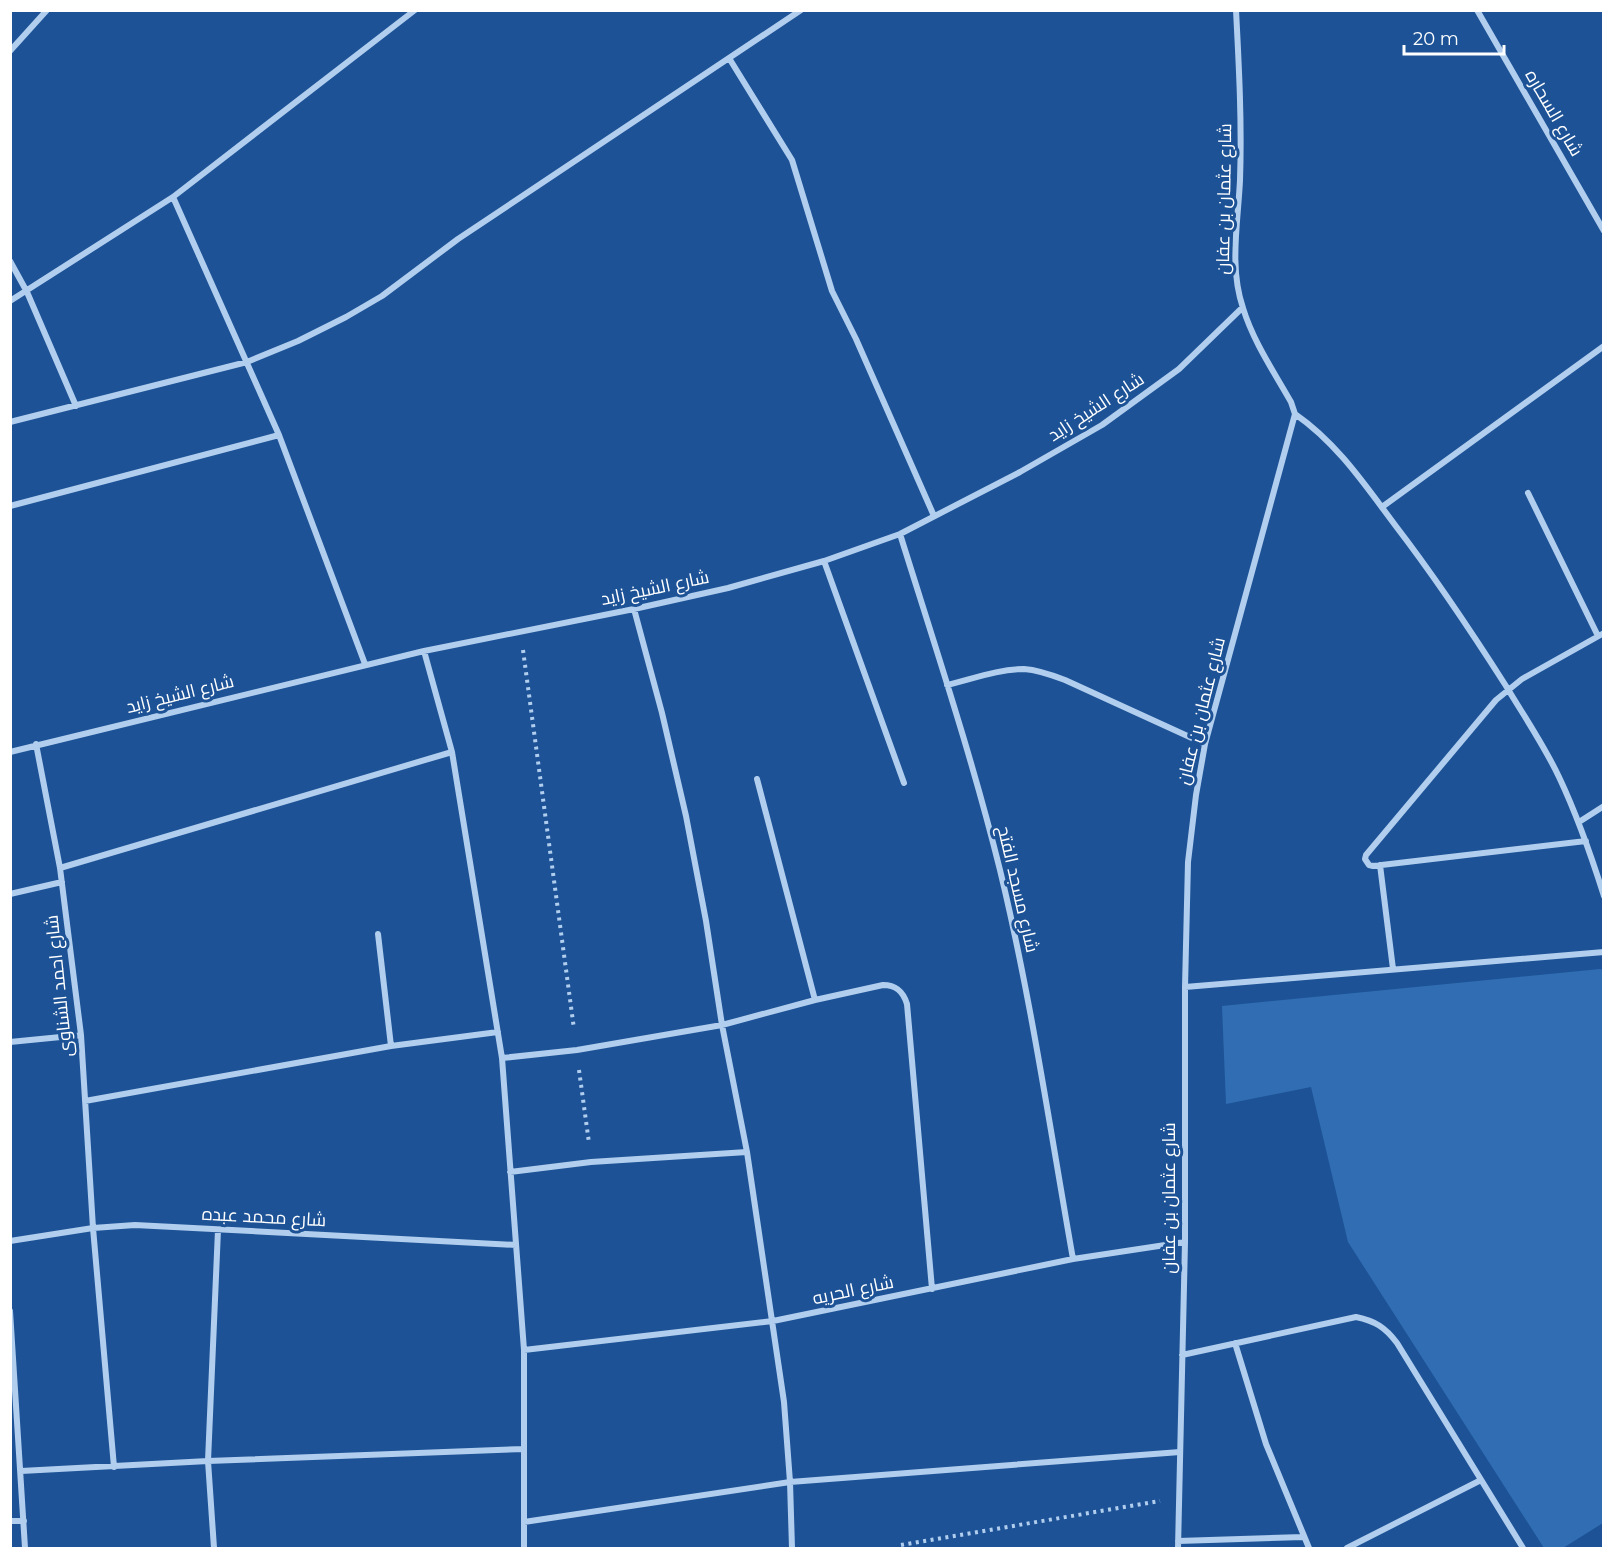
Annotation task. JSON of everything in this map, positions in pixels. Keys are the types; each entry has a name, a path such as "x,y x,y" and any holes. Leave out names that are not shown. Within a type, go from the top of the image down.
{"street":[{"path":"10,51 47,10"},
{"path":"10,301 173,197 415,10"},
{"path":"10,422 247,362 298,341 346,317 382,296 458,238 801,10"},
{"name":"شارع عثمان بن عفان","path":"1178,1545 1185,1242 1185,987 1188,862 1205,744 1295,414 1242,308 1235,264 1240,128 1236,10"},
{"name":"شارع السحاره","path":"1477,10 1604,231"},
{"path":"729,58 792,160 832,291 856,339 934,516"},
{"path":"173,197 279,435 365,664"},
{"path":"10,261 27,292 76,406"},
{"name":"شارع الشيخ زايد","path":"10,752 365,664 728,588 824,561 900,534 1020,472 1102,425 1179,369 1242,308"},
{"path":"1382,507 1604,346"},
{"path":"1295,414 1332,444 1427,566 1469,627 1535,732 1554,767 1579,822 1604,896"},
{"path":"10,506 279,435"},
{"path":"1528,493 1601,635 1507,689 1365,859 1369,865 1380,865 1586,841"},
{"name":"شارع مسجد الفتح","path":"900,534 975,777 997,858 1021,966 1073,1259"},
{"path":"824,561 904,783"},
{"path":"634,609 662,713 686,816 706,921 722,1025 747,1152 784,1402 792,1548"},
{"path":"424,651 452,752 502,1058 524,1350 525,1548"},
{"path":"947,685 1003,671 1025,669 1045,673 1205,744"},
{"name":"شارع احمد الشناوى","path":"36,744 60,868 81,1035 93,1228 114,1467"},
{"path":"60,868 452,752"},
{"path":"757,779 815,1000"},
{"path":"1579,822 1604,806"},
{"path":"1380,865 1393,969"},
{"path":"10,894 62,882"},
{"path":"378,934 391,1046"},
{"path":"1185,987 1604,952"},
{"path":"502,1058 577,1050 722,1025 815,1000 883,985 891,985 899,989 904,996 932,1289"},
{"path":"85,1101 391,1046 498,1032"},
{"path":"10,1042 81,1035"},
{"path":"510,1172 591,1162 747,1152"},
{"name":"شارع محمد عبده","path":"10,1240 93,1228 135,1225 516,1245"},
{"path":"214,1548 208,1461 219,1230"},
{"name":"شارع الحريه","path":"524,1350 773,1321 1073,1259 1185,1242"},
{"path":"10,1311 25,1548"},
{"path":"1182,1354 1356,1317 1373,1321 1387,1329 1397,1343 1523,1548"},
{"path":"1235,1343 1266,1444 1309,1548"},
{"path":"21,1471 208,1461 524,1449"},
{"path":"524,1522 790,1482 1180,1452"},
{"path":"1347,1548 1481,1480"},
{"path":"10,1521 24,1521"},
{"path":"1178,1545 1303,1537"}],"path":[{"path":"521,632 591,1162"},
{"path":"901,1545 1179,1498"}],"shaded area":[{"path":"1604,970 1603,1523 1563,1548 1544,1548 1348,1242 1311,1087 1226,1104 1222,1006"}]}
